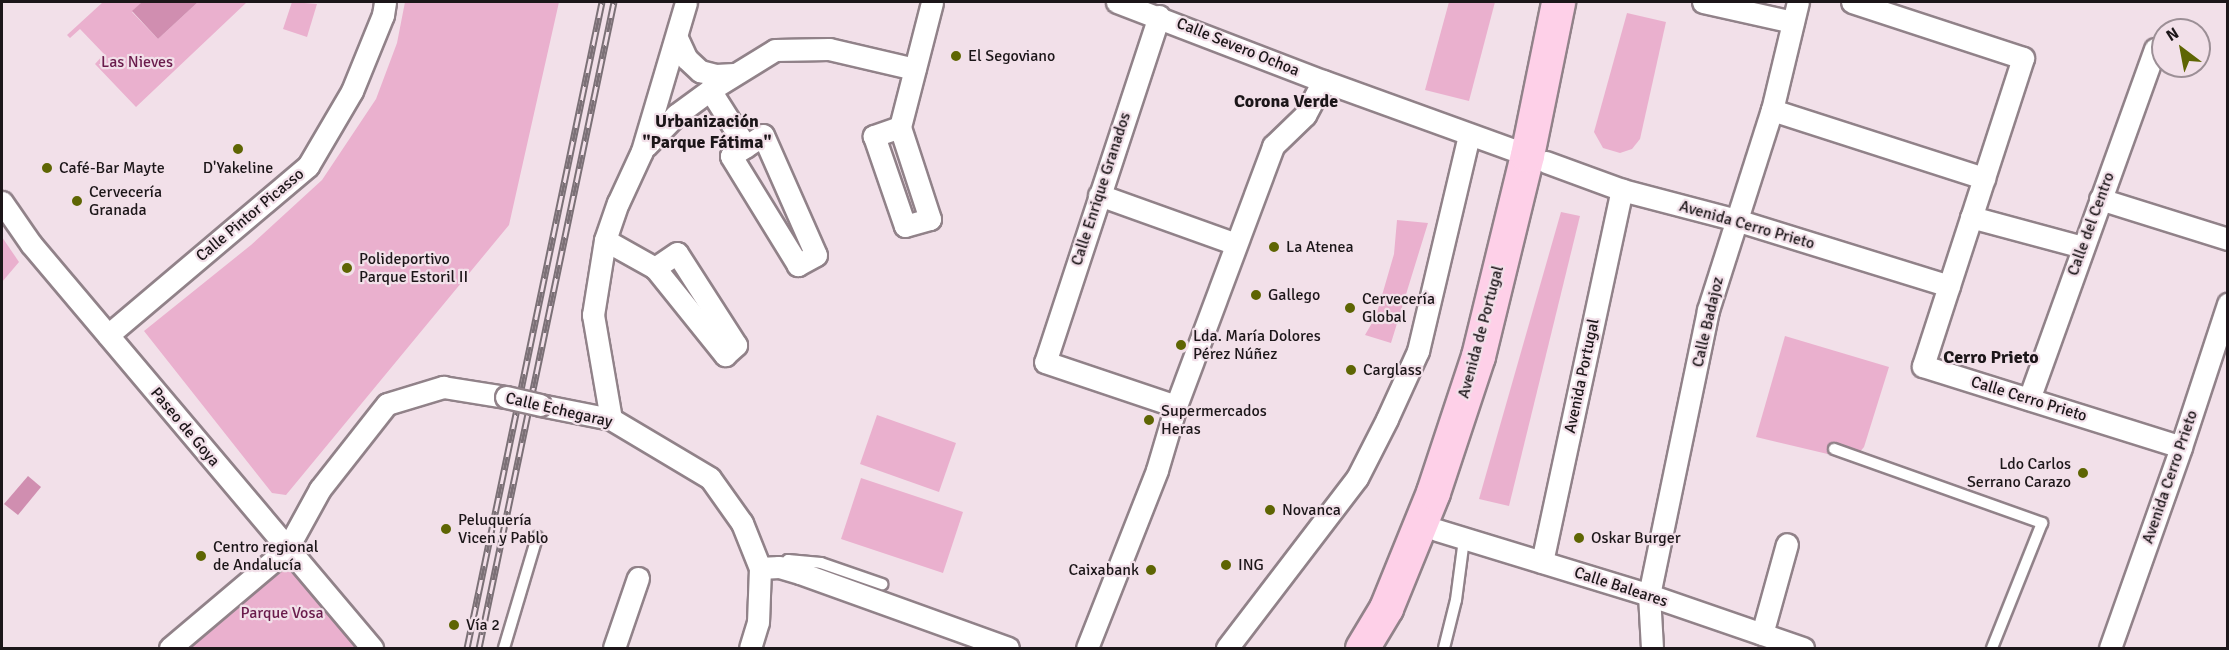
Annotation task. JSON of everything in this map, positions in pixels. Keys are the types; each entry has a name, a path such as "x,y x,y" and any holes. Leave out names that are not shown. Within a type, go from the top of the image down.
{"main road":[{"name":"Avenida de Portugal","path":"1389,648 1451,534 1473,440 1503,337 1536,159 1558,2"},
{"name":"Avenida de Portugal","path":"1362,648 1386,608 1437,481 1478,356 1581,2"}],"street":[{"name":"Calle Pintor Picasso","path":"108,335 308,166 352,91 383,15 385,2"},
{"path":"611,419 593,315 605,240 618,203 642,151 686,2"},
{"path":"900,127 932,2"},
{"name":"Calle Severo Ochoa","path":"1117,2 1536,159"},
{"path":"1702,2 1796,12"},
{"path":"1772,110 1984,178 2023,58 1852,2"},
{"name":"Calle Badajoz","path":"1652,648 1649,596 1708,310 1772,110 1796,12"},
{"name":"Calle Enrique Granados","path":"1159,16 1045,362 1176,406"},
{"path":"677,38 687,59 700,71 716,75 734,74"},
{"path":"642,151 676,115 734,74 775,50 829,49 915,69"},
{"name":"Calle del Centro","path":"2028,399 2151,61"},
{"path":"1087,648 1157,470 1176,406 1274,146 1305,114 1323,81"},
{"path":"710,90 746,147"},
{"path":"763,135 816,255 798,265 731,156 746,147 763,135"},
{"path":"1227,648 1358,478 1387,419 1418,351 1469,135"},
{"name":"Avenida Cerro Prieto","path":"1536,159 1622,190 1736,220 1949,286"},
{"name":"Calle Cerro Prieto","path":"1984,178 1923,366 2181,447"},
{"name":"Avenida Portugal","path":"1542,562 1622,190"},
{"path":"1099,195 1236,244"},
{"path":"2100,199 2228,238"},
{"name":"Paseo de Goya","path":"2,202 31,244 372,648"},
{"path":"1971,217 2082,247"},
{"path":"605,240 655,268"},
{"name":"Avenida Cerro Prieto","path":"2110,648 2181,447 2228,304"},
{"name":"Calle Echegaray","path":"287,549 320,489 387,404 443,387 506,397 611,419 710,478 742,523 769,568 750,648"},
{"name":"Calle Baleares","path":"1451,534 1649,596 1769,640 1803,648"},
{"path":"1769,640 1787,544"},
{"path":"170,648 287,549"},
{"path":"769,568 1008,648"},
{"path":"614,648 638,578"}],"lane":[{"path":"1834,449 2042,523 1992,648"},
{"path":"1444,648 1456,600 1451,534"},
{"path":"504,648 537,537"},
{"path":"769,568 788,560 821,563 882,584"}],"green space":[{"name":"Las Nieves","path":"103,2 142,2 132,12 158,39 198,2 247,2 136,107 95,64 104,54 80,29 70,38 67,35"},
{"path":"292,2 317,4 307,37 283,29"},
{"name":"Polideportivo Parque Estoril II","path":"405,2 559,2 509,225 286,495 272,493 144,331 251,245 322,180 376,99 397,43"},
{"path":"1449,2 1495,2 1469,101 1425,90"},
{"path":"1627,13 1666,22 1640,139 1632,149 1620,153 1603,148 1594,132"},
{"path":"1561,212 1580,216 1509,506 1479,499"},
{"path":"1397,220 1428,223 1391,343 1365,335 1376,316 1394,254"},
{"path":"2,237 19,262 2,282"},
{"path":"1785,336 1889,367 1864,447 1853,460 1756,437"},
{"path":"877,415 956,443 939,492 860,464"},
{"path":"861,478 963,512 943,573 841,539"},
{"name":"Parque Vosa","path":"288,563 358,648 180,648 233,606"}],"shaded area":[{"path":"142,2 198,2 158,39 132,11"},
{"path":"28,476 41,487 18,515 4,504"}],"railway":[{"path":"467,648 602,2"},
{"path":"479,648 614,2"}],"place":[{"name":"El Segoviano","path":"956,56"},
{"name":"D'Yakeline","path":"238,149"},
{"name":"Café-Bar Mayte","path":"47,168"},
{"name":"Cervecería Granada","path":"77,201"},
{"name":"La Atenea","path":"1274,247"},
{"name":"Polideportivo Parque Estoril II","path":"347,268"},
{"name":"Gallego","path":"1256,295"},
{"name":"Cervecería Global","path":"1350,308"},
{"name":"Lda. María Dolores Pérez Núñez","path":"1181,345"},
{"name":"Carglass","path":"1351,370"},
{"name":"Supermercados Heras","path":"1149,420"},
{"name":"Ldo Carlos Serrano Carazo","path":"2083,473"},
{"name":"Novanca","path":"1270,510"},
{"name":"Peluquería Vicen y Pablo","path":"446,529"},
{"name":"Oskar Burger","path":"1579,538"},
{"name":"Centro regional de Andalucía","path":"201,556"},
{"name":"ING","path":"1226,565"},
{"name":"Caixabank","path":"1151,570"},
{"name":"Vía 2","path":"454,625"}],"district":[{"name":"Corona Verde","path":"1286,101"},
{"name":"Urbanización \"Parque Fátima\"","path":"707,132"},
{"name":"Cerro Prieto","path":"1991,357"}]}
